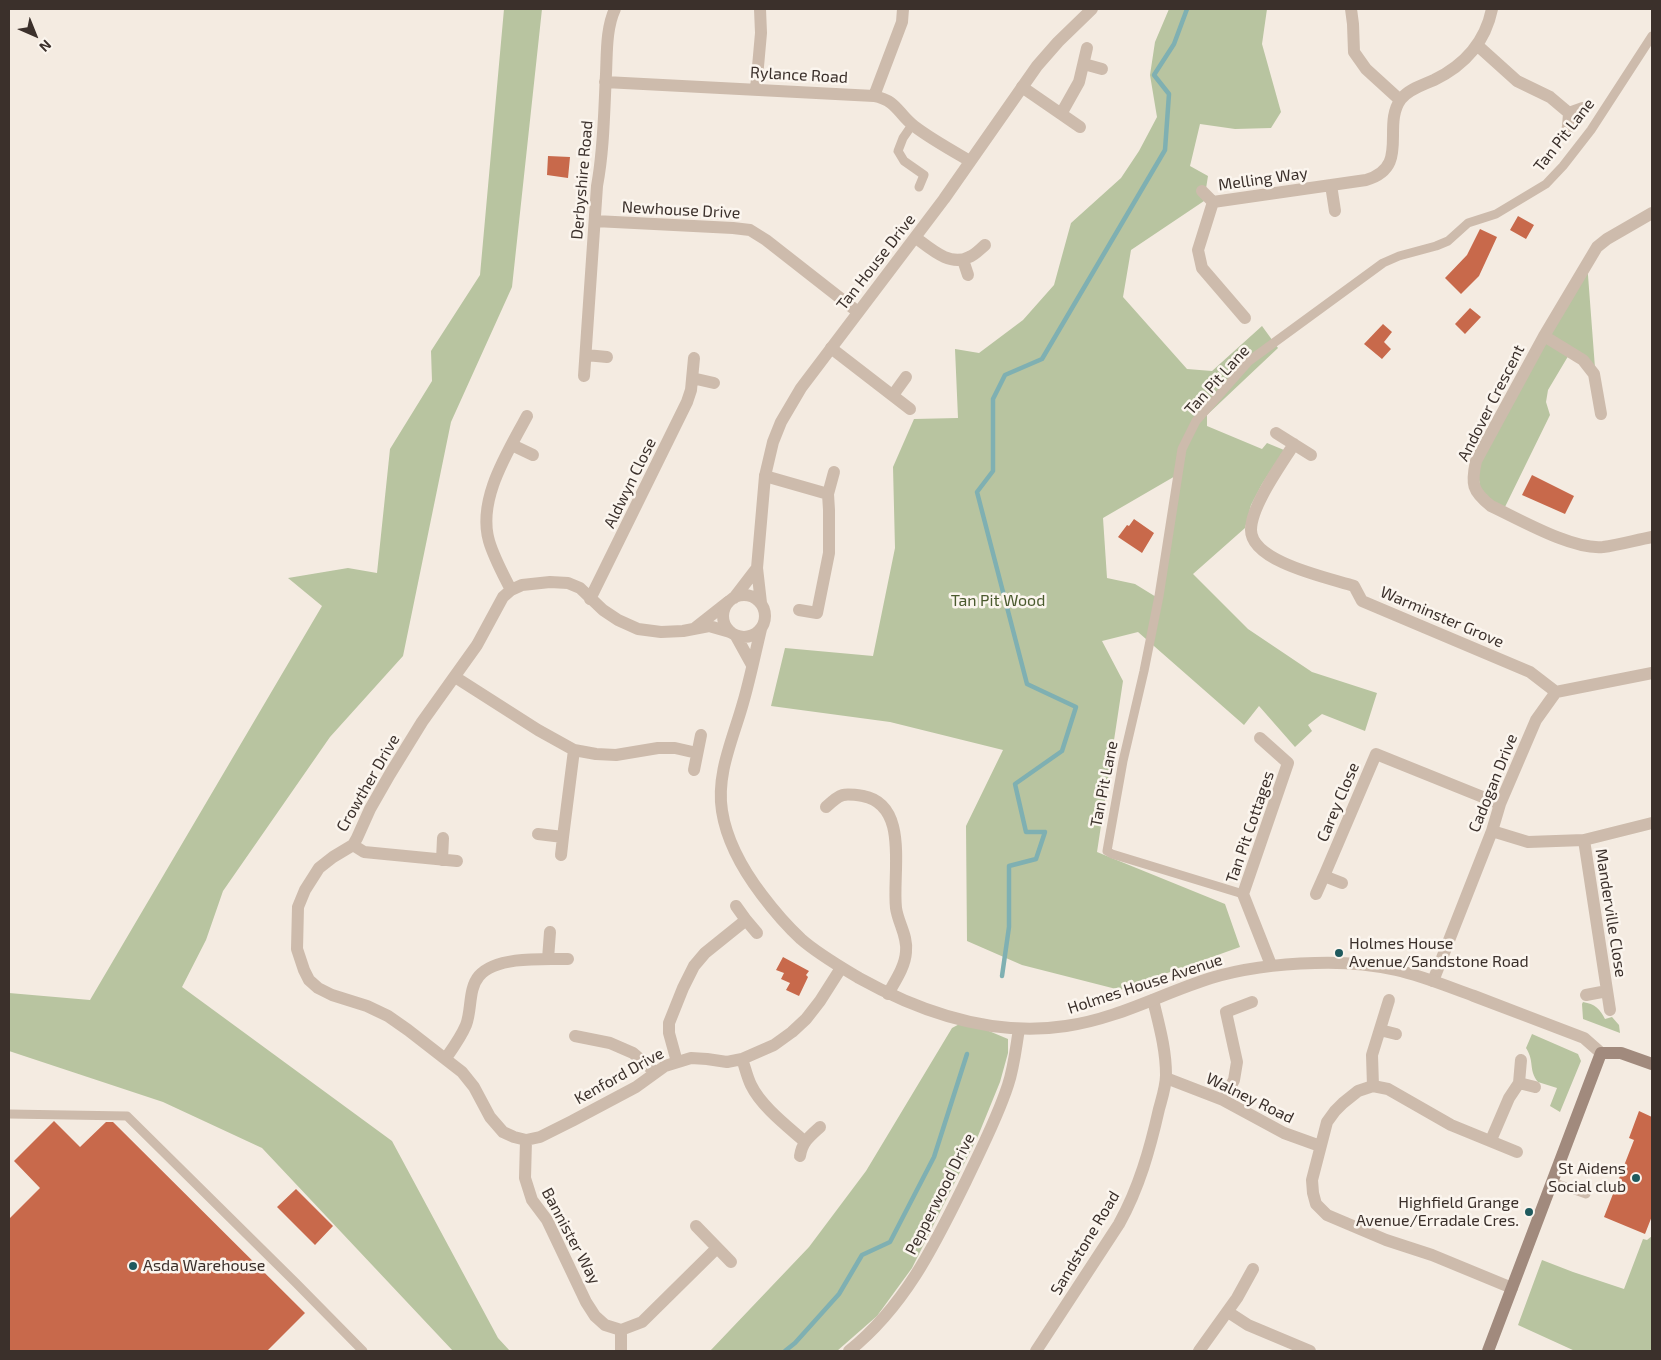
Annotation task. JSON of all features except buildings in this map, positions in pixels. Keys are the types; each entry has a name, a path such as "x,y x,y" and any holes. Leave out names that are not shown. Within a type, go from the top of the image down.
{"main road":[{"path":"1488,1351 1601,1053 1621,1053 1652,1064"}],"street":[{"name":"Derbyshire Road","path":"584,376 594,222 602,158 608,38 612,15 615,9"},
{"path":"756,89 761,32 760,9"},
{"path":"874,96 902,22 903,9"},
{"name":"Tan House Drive","path":"761,604 757,568 765,476 774,442 782,422 801,388 916,238 1037,66 1058,42 1092,9"},
{"path":"1351,9 1354,24 1354,52 1366,68 1400,100 1413,89 1459,65 1469,56 1484,35 1492,9"},
{"path":"1477,45 1517,81 1550,97 1569,113"},
{"path":"1061,114 1079,82 1087,48"},
{"path":"1084,64 1102,69"},
{"name":"Rylance Road","path":"606,82 874,96 883,98 893,104 912,125 970,161"},
{"path":"1022,87 1080,127"},
{"name":"Melling Way","path":"1245,318 1202,268 1198,250 1213,202 1331,186 1374,178 1388,166 1392,153 1394,117 1400,100"},
{"path":"1569,113 1583,108"},
{"path":"1565,135 1568,127 1569,113"},
{"name":"Melling Way","path":"1331,186 1335,210"},
{"path":"1202,191 1213,202"},
{"name":"Andover Crescent","path":"1652,213 1607,239 1597,247 1544,336 1476,461 1472,478 1472,485 1482,499 1491,506 1567,541 1601,547 1652,537"},
{"name":"Newhouse Drive","path":"594,222 750,230 766,240 858,312"},
{"path":"916,238 942,257 952,260 963,260 971,257 985,245"},
{"path":"963,260 968,275"},
{"path":"1544,336 1583,360 1594,374 1601,414"},
{"path":"831,348 910,409"},
{"path":"586,355 607,357"},
{"name":"Aldwyn Close","path":"590,599 688,402 694,358"},
{"path":"893,395 906,377"},
{"path":"692,378 714,382"},
{"path":"527,416 488,499 486,514 489,540 496,561 511,590 522,585 568,583 580,588 603,610 618,620 638,629 661,632 683,631 708,626 749,637 761,629 766,616 757,599 745,595 731,600 696,628"},
{"path":"1276,433 1311,455"},
{"name":"Warminster Grove","path":"1294,444 1256,507 1251,531 1259,549 1278,561 1354,586 1362,601 1530,672 1556,692"},
{"path":"512,445 532,455"},
{"path":"799,610 817,613 829,553 828,494 834,472"},
{"path":"765,476 828,494"},
{"path":"752,665 723,621 725,608 757,568"},
{"name":"Crowther Drive","path":"511,590 503,597 481,638 422,722 370,809 358,838 353,845 319,868 305,890 298,907 297,949 304,970 318,988 388,1016 446,1058 468,1079 490,1117 503,1132 514,1138 526,1140"},
{"name":"Holmes House Avenue","path":"761,629 742,706 721,775 722,811 729,839 742,867 776,914 802,939 841,968 888,994 919,1007 965,1021 1019,1029 1066,1026 1094,1021 1212,978 1271,965 1358,964 1398,970 1433,981 1584,1038 1601,1053"},
{"path":"1556,692 1652,673"},
{"path":"455,677 538,730 574,750 616,755 658,748 675,748 697,753"},
{"name":"Cadogan Drive","path":"1433,981 1492,831 1500,804 1536,720 1556,692"},
{"path":"694,770 701,735"},
{"name":"Tan Pit Cottages","path":"1260,738 1288,763 1243,894 1271,965"},
{"path":"561,855 574,750"},
{"name":"Carey Close","path":"1316,894 1376,754 1500,804"},
{"path":"826,807 837,796 849,794 870,798 885,807 892,820 895,836 896,862 894,882 896,909 906,942 906,954 904,965 888,994"},
{"path":"1492,831 1528,842 1584,840 1652,822"},
{"path":"538,834 562,837"},
{"path":"442,860 443,838"},
{"name":"Manderville Close","path":"1584,840 1610,1010"},
{"path":"353,845 364,852 457,861"},
{"path":"1324,876 1342,883"},
{"path":"736,906 757,933"},
{"path":"678,1062 669,1033 669,1023 683,988 694,966 705,953 746,920"},
{"path":"548,959 550,932"},
{"path":"446,1058 466,1024 475,985 479,977 490,968 503,962 568,959"},
{"name":"Kenford Drive","path":"526,1140 540,1137 636,1087 665,1066 691,1058 727,1062 742,1059 774,1045 806,1019 841,968"},
{"name":"Manderville Close","path":"1586,995 1607,991"},
{"name":"Sandstone Road","path":"1036,1351 1128,1208 1145,1165 1166,1078 1163,1042 1153,1000"},
{"path":"1373,1086 1372,1055 1389,1000"},
{"path":"1223,1100 1234,1080 1237,1062 1226,1012 1252,1002"},
{"name":"Pepperwood Drive","path":"849,1351 882,1321 905,1293 925,1262 985,1142 1008,1084 1019,1029"},
{"path":"1380,1030 1396,1034"},
{"path":"575,1036 610,1043 633,1053 656,1072"},
{"path":"742,1059 751,1085 761,1100 804,1141"},
{"path":"1491,1140 1509,1098 1519,1083 1521,1060"},
{"name":"Walney Road","path":"1166,1078 1223,1100 1284,1133 1320,1146"},
{"path":"1519,1083 1535,1086"},
{"path":"1512,1288 1432,1255 1386,1240 1328,1216 1316,1204 1312,1193 1312,1180 1327,1122 1335,1111 1358,1091 1373,1086 1388,1089 1422,1107 1436,1118 1517,1152"},
{"path":"800,1156 804,1141 820,1127"},
{"name":"Bannister Way","path":"526,1140 525,1178 532,1200 547,1220 586,1302 605,1325 621,1330"},
{"path":"696,1226 731,1262"},
{"path":"621,1351 621,1330 642,1322 716,1248"},
{"path":"1198,1351 1238,1298 1253,1269"},
{"path":"1228,1312 1248,1325 1310,1351"}],"lane":[{"name":"Tan Pit Lane","path":"1243,894 1107,851 1123,760 1159,596 1182,449 1196,421 1249,361 1331,302 1363,276 1383,263 1399,256 1448,241 1468,223 1496,214 1546,184 1563,166 1591,130 1652,36"},
{"path":"912,125 903,138 898,151 904,161 924,175 919,186"},
{"path":"9,1114 126,1116 363,1351"},
{"path":"1552,1182 1586,1194"}],"green space":[{"path":"504,9 542,9 512,287 451,422 403,656 330,737 223,891 206,940 182,987 392,1141 498,1338 510,1351 453,1351 262,1148 163,1102 9,1051 9,993 90,1000 322,606 288,578 348,568 377,573 390,449 432,381 431,351 480,275"},
{"name":"Tan Pit Wood","path":"1169,9 1267,9 1262,44 1281,112 1271,128 1235,129 1200,124 1190,166 1208,176 1204,201 1131,250 1123,297 1187,369 1212,371 1262,326 1278,348 1207,415 1207,426 1262,449 1267,443 1284,450 1251,505 1245,528 1193,574 1248,629 1312,672 1377,693 1365,731 1322,714 1308,725 1312,731 1295,747 1259,706 1244,725 1138,632 1102,641 1123,681 1097,852 1225,904 1240,947 1120,990 1022,965 967,941 966,826 1003,750 890,722 771,706 785,648 873,656 895,548 893,467 914,419 958,418 955,349 979,353 1023,320 1054,285 1071,223 1121,178 1139,151 1157,117 1150,75 1155,42","holes":["1177,475 1161,600 1135,584 1107,578 1103,518"]},
{"path":"1587,262 1595,368 1570,353 1548,390 1546,402 1550,415 1503,511 1482,499 1476,461"},
{"path":"1583,1002 1597,1008 1605,1019 1612,1017 1619,1025 1620,1033 1583,1019"},
{"path":"965,1021 1008,1039 1008,1053 1000,1082 978,1136 912,1268 877,1316 837,1351 710,1351 809,1247 866,1171 952,1028"},
{"path":"1532,1034 1578,1054 1581,1061 1560,1112 1550,1106 1557,1088 1538,1082 1533,1073 1529,1053 1526,1048"},
{"path":"1652,1236 1652,1351 1575,1351 1518,1325 1542,1260 1624,1289 1643,1239 1647,1240"}],"waterway":[{"path":"1002,976 1009,927 1009,866 1036,859 1045,832 1026,832 1015,784 1062,751 1076,707 1027,684 977,492 993,471 993,399 1005,375 1042,359 1165,150 1169,94 1154,75 1174,44 1187,9"},
{"path":"785,1351 795,1343 839,1294 862,1255 890,1242 934,1157 967,1054"}],"place":[{"name":"Holmes House Avenue/Sandstone Road","path":"1339,953"},
{"name":"St Aidens Social club","path":"1636,1178"},
{"name":"Highfield Grange Avenue/Erradale Cres.","path":"1529,1212"},
{"name":"Asda Warehouse","path":"133,1266"}]}
